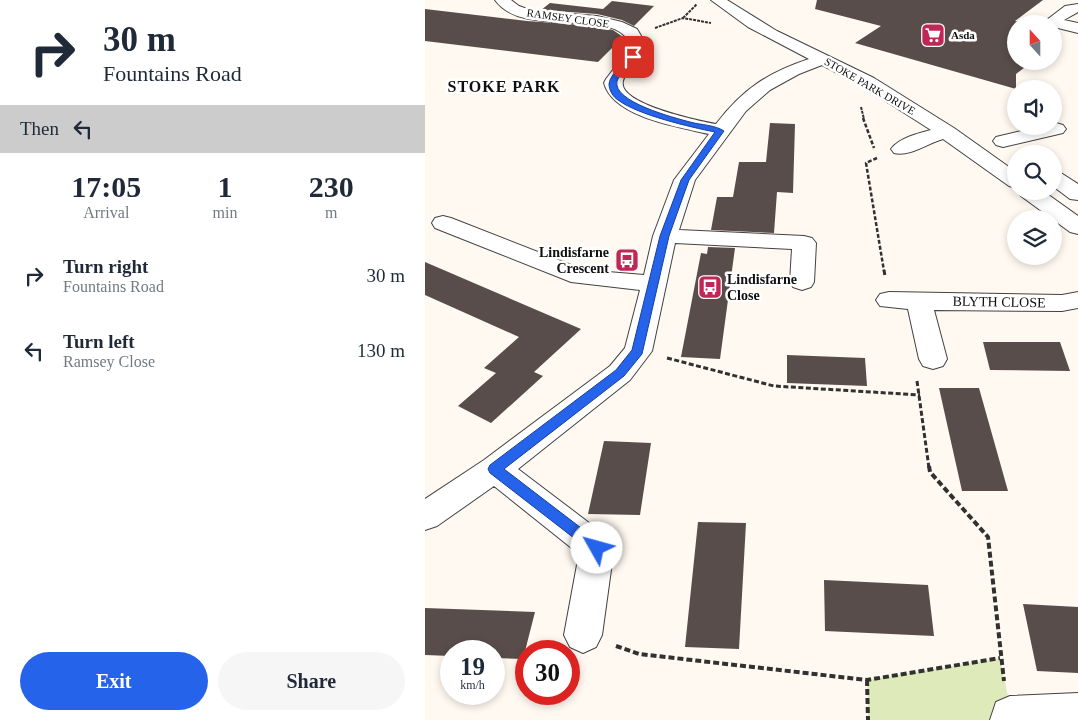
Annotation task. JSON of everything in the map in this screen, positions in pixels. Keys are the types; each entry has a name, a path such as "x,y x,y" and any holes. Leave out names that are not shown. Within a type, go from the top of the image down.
{"street":[{"name":"RAMSEY CLOSE","path":"502,0 519,11 608,23 619,26 634,35"},
{"name":"STOKE PARK DRIVE","path":"718,0 733,12 867,82 947,132 1007,175"},
{"path":"1078,8 1070,9 1052,22 1078,28"},
{"path":"634,35 639,46 637,52 615,79 613,84 616,94 638,107 688,124 720,131"},
{"path":"425,516 495,469 620,373 638,351 665,236 685,180 739,107 764,86 793,70 824,59"},
{"path":"901,149 924,138 947,132"},
{"path":"1009,145 1003,141 1030,135"},
{"path":"1062,183 1078,194"},
{"path":"1042,200 1078,226"},
{"path":"443,223 580,277 653,283"},
{"path":"665,236 804,244 802,282"},
{"name":"BLYTH CLOSE","path":"889,300 1062,303 1078,300"},
{"path":"919,302 925,368"},
{"path":"495,469 597,548 583,635"},
{"path":"1010,718 1078,713"}],"path":[{"path":"634,35 683,18 699,2"},
{"path":"683,18 764,29"},
{"path":"867,82 860,110 878,158 866,163 889,300"},
{"path":"638,351 774,386 920,394"},
{"path":"925,368 920,394 930,472 988,537 1000,658 1010,718"},
{"path":"583,635 639,654 867,680 1000,658"},
{"path":"867,680 868,720"}],"green space":[{"path":"1000,658 1013,720 868,720 867,680"}],"building":[{"name":"Asda","path":"817,0 1043,0 1023,15 1007,15 1007,70 1021,70 1016,74 1016,80 1007,80 1007,86 855,43 881,26 815,9"},
{"path":"612,1 654,6 634,26 622,20 597,14 541,10 550,3 603,9"},
{"path":"425,9 527,21 597,26 613,30 623,37 598,62 425,41"},
{"path":"770,123 795,124 793,193 777,192 774,233 711,230 717,197 733,197 739,162 766,162"},
{"path":"708,247 735,248 720,359 681,357 701,253 707,254"},
{"path":"425,262 581,329 534,372 543,376 491,423 458,406 496,373 484,368 519,337 425,295"},
{"path":"983,342 1060,342 1070,371 990,370"},
{"path":"787,355 865,358 867,386 787,383"},
{"path":"939,388 979,388 1008,491 962,491"},
{"path":"604,441 651,443 640,515 588,514"},
{"path":"698,522 746,523 739,649 685,647"},
{"path":"824,580 928,585 934,636 825,631"},
{"path":"1023,604 1078,607 1078,673 1037,671"},
{"path":"425,608 535,612 528,640 515,640 515,659 505,658 505,640 440,640 440,656 425,655"}],"place":[{"name":"Asda","path":"933,35"},
{"name":"Lindisfarne Crescent","path":"627,260"},
{"name":"Lindisfarne Close","path":"710,287"}],"district":[{"name":"STOKE PARK","path":"504,86"}],"route":[{"path":"597,548 495,469 620,373 638,351 665,236 685,180 720,131 688,124 638,107 621,99 613,89 613,84 633,57"}]}
